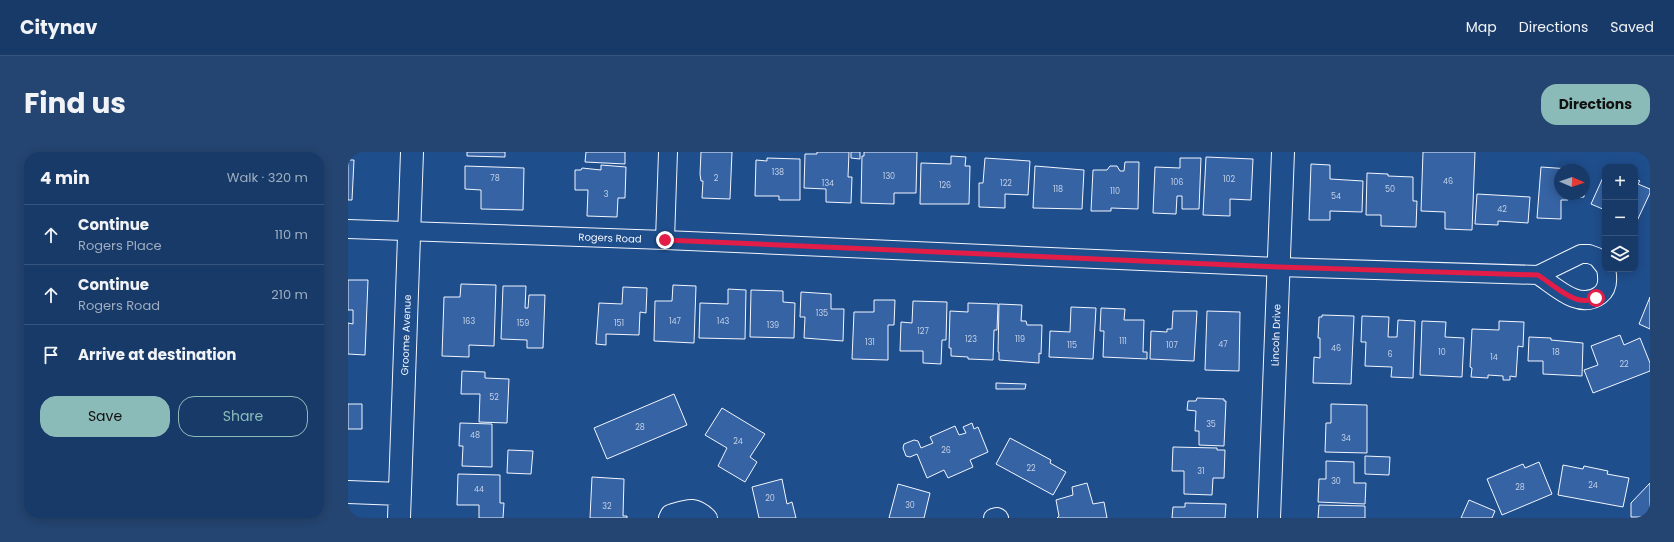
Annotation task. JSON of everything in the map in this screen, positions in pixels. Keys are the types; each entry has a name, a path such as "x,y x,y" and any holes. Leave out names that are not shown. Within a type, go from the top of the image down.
{"street":[{"name":"Groome Avenue","path":"399,518 412,152"},
{"path":"665,240 668,152"},
{"name":"Lincoln Drive","path":"1269,518 1283,152"},
{"name":"Rogers Road","path":"348,229 665,240 1279,267 1538,275"},
{"path":"1602,264 1596,257 1589,254 1581,254 1538,275 1572,298 1588,301 1596,298 1602,293 1608,278 1607,272"},
{"path":"348,492 400,494"},
{"path":"668,518 670,514 690,508 701,510 708,518"},
{"path":"993,518 998,518"}],"building":[{"path":"467,152 505,152 505,157 467,156"},
{"path":"586,152 625,152 625,164 585,162"},
{"path":"701,152 732,152 730,199 702,198 703,181 701,181 700,174"},
{"path":"817,152 849,152 848,177 852,177 851,203 826,202 826,189 804,188 805,154 817,154"},
{"path":"851,152 860,152 860,159 851,158"},
{"path":"864,152 917,152 916,193 894,193 894,204 861,203 862,156 864,156"},
{"path":"1423,152 1475,152 1472,230 1445,229 1445,212 1421,211"},
{"path":"951,156 966,157 965,166 970,166 969,204 920,204 921,163 951,164"},
{"path":"1206,157 1253,159 1251,200 1230,199 1230,216 1203,215"},
{"path":"767,158 800,159 800,200 779,200 779,196 755,196 756,160 767,161"},
{"path":"985,158 1030,161 1028,195 1005,194 1005,208 979,207 979,183 983,183"},
{"path":"1180,158 1201,158 1199,209 1182,209 1182,196 1177,196 1176,214 1153,213 1155,167 1180,168"},
{"path":"348,160 354,160 352,200 348,200"},
{"path":"1125,162 1139,162 1138,209 1111,208 1111,211 1091,211 1093,170 1107,170 1110,166 1117,166 1120,171 1124,171"},
{"path":"1311,164 1330,165 1330,179 1363,181 1362,212 1330,211 1330,220 1309,220"},
{"path":"601,165 626,167 625,198 618,198 617,217 587,216 588,190 575,190 575,170 581,170 582,168 601,170"},
{"path":"465,166 524,168 523,210 481,209 481,190 465,189"},
{"path":"1035,166 1084,170 1082,209 1033,208"},
{"path":"1541,167 1554,168 1554,200 1561,200 1561,219 1537,218"},
{"path":"1367,173 1413,177 1413,201 1417,201 1416,227 1381,226 1381,215 1366,215"},
{"path":"1602,180 1602,209 1591,204"},
{"path":"1638,184 1650,189 1650,193 1638,219"},
{"path":"1477,194 1530,197 1528,223 1498,221 1498,225 1475,224"},
{"path":"348,280 368,280 365,355 348,354 348,323 353,324 353,310 348,310"},
{"path":"461,284 496,285 494,346 469,345 469,357 442,356 444,297 460,297"},
{"path":"673,285 696,286 694,343 654,341 655,301 672,301"},
{"path":"503,286 526,286 525,308 528,308 529,295 545,295 543,348 527,348 527,340 501,339"},
{"path":"623,287 647,288 646,313 640,312 639,335 606,334 606,345 596,344 599,303 622,304"},
{"path":"728,289 746,290 745,339 699,338 700,303 728,304"},
{"path":"751,290 783,291 783,302 795,303 794,338 750,337"},
{"path":"801,292 831,294 831,309 844,309 843,341 804,338 805,317 800,317"},
{"path":"1650,297 1650,329 1639,324"},
{"path":"874,300 895,300 894,325 888,325 888,360 852,359 854,312 874,312"},
{"path":"913,301 947,302 946,340 942,340 941,364 923,363 923,351 900,351 901,322 912,323"},
{"path":"968,303 998,304 997,330 994,330 993,360 968,359 968,357 951,356 951,348 949,348 950,311 968,312"},
{"path":"999,304 1022,305 1021,321 1026,321 1027,325 1042,325 1041,354 1039,353 1039,363 999,360"},
{"path":"1071,307 1096,308 1093,359 1049,357 1050,331 1070,332"},
{"path":"1101,308 1125,309 1124,320 1144,320 1143,352 1147,352 1147,359 1103,357 1104,331 1100,331"},
{"path":"1173,311 1197,311 1194,361 1150,359 1151,331 1167,332 1167,329 1172,329"},
{"path":"1207,311 1240,312 1239,371 1205,370"},
{"path":"1322,315 1354,316 1351,384 1313,383 1314,357 1320,358 1320,338 1318,338 1319,317 1322,317"},
{"path":"1362,316 1389,317 1388,337 1397,337 1398,320 1415,321 1413,378 1391,377 1392,367 1365,366 1366,342 1361,342"},
{"path":"1422,321 1446,322 1445,337 1464,338 1462,377 1420,375"},
{"path":"1499,321 1524,322 1523,347 1518,346 1516,377 1510,376 1510,380 1503,380 1503,376 1488,375 1488,378 1471,377 1472,368 1470,367 1472,329 1499,330"},
{"path":"1620,335 1624,345 1640,338 1650,363 1650,371 1593,393 1584,370 1598,365 1591,346"},
{"path":"1529,337 1551,338 1551,340 1583,343 1582,376 1543,374 1543,361 1528,361"},
{"path":"462,371 485,372 485,378 509,379 507,423 479,422 480,394 461,394"},
{"path":"996,383 1026,384 1025,389 996,389"},
{"path":"674,394 687,425 607,459 594,428"},
{"path":"1197,398 1224,399 1224,401 1226,401 1224,446 1199,445 1199,431 1195,431 1196,411 1187,410 1188,401 1196,401"},
{"path":"348,404 362,404 362,429 348,429"},
{"path":"1331,404 1367,405 1367,453 1325,452 1326,423 1331,423"},
{"path":"722,408 765,434 750,457 757,462 745,482 718,466 727,448 705,435"},
{"path":"460,423 492,424 492,467 462,466 463,446 459,446"},
{"path":"972,423 974,429 978,427 988,452 970,460 973,467 948,478 944,470 927,478 917,454 910,457 906,456 903,448 904,444 914,440 918,441 921,448 933,443 930,437 955,426 959,435 966,433 963,427"},
{"path":"1010,438 1051,460 1050,463 1066,472 1053,495 996,464"},
{"path":"1173,447 1217,448 1217,450 1225,450 1224,478 1213,478 1212,495 1184,494 1184,471 1172,471"},
{"path":"508,450 533,451 531,474 507,473"},
{"path":"1365,456 1390,457 1389,475 1365,474"},
{"path":"1326,461 1354,462 1354,483 1366,483 1365,504 1318,502 1319,479 1326,479"},
{"path":"1539,462 1552,494 1502,515 1487,479 1523,464 1525,468"},
{"path":"1563,465 1583,469 1584,466 1608,471 1607,474 1629,478 1623,507 1558,495"},
{"path":"458,474 500,475 500,503 504,503 503,518 479,518 479,505 457,505"},
{"path":"592,477 624,479 623,516 627,516 627,518 590,518"},
{"path":"782,479 787,504 792,502 796,518 759,518 752,487"},
{"path":"1087,483 1093,504 1104,502 1107,518 1057,518 1059,516 1056,500 1073,495 1072,487"},
{"path":"1650,483 1650,517 1631,517 1631,503"},
{"path":"898,484 930,493 924,518 889,518"},
{"path":"1469,500 1495,511 1492,518 1461,518"},
{"path":"1185,503 1226,504 1225,518 1172,518 1173,507 1185,507"},
{"path":"1319,505 1365,506 1365,518 1318,518"}],"route":[{"path":"665,240 1279,267 1538,275 1572,298 1588,301 1596,298"}]}
